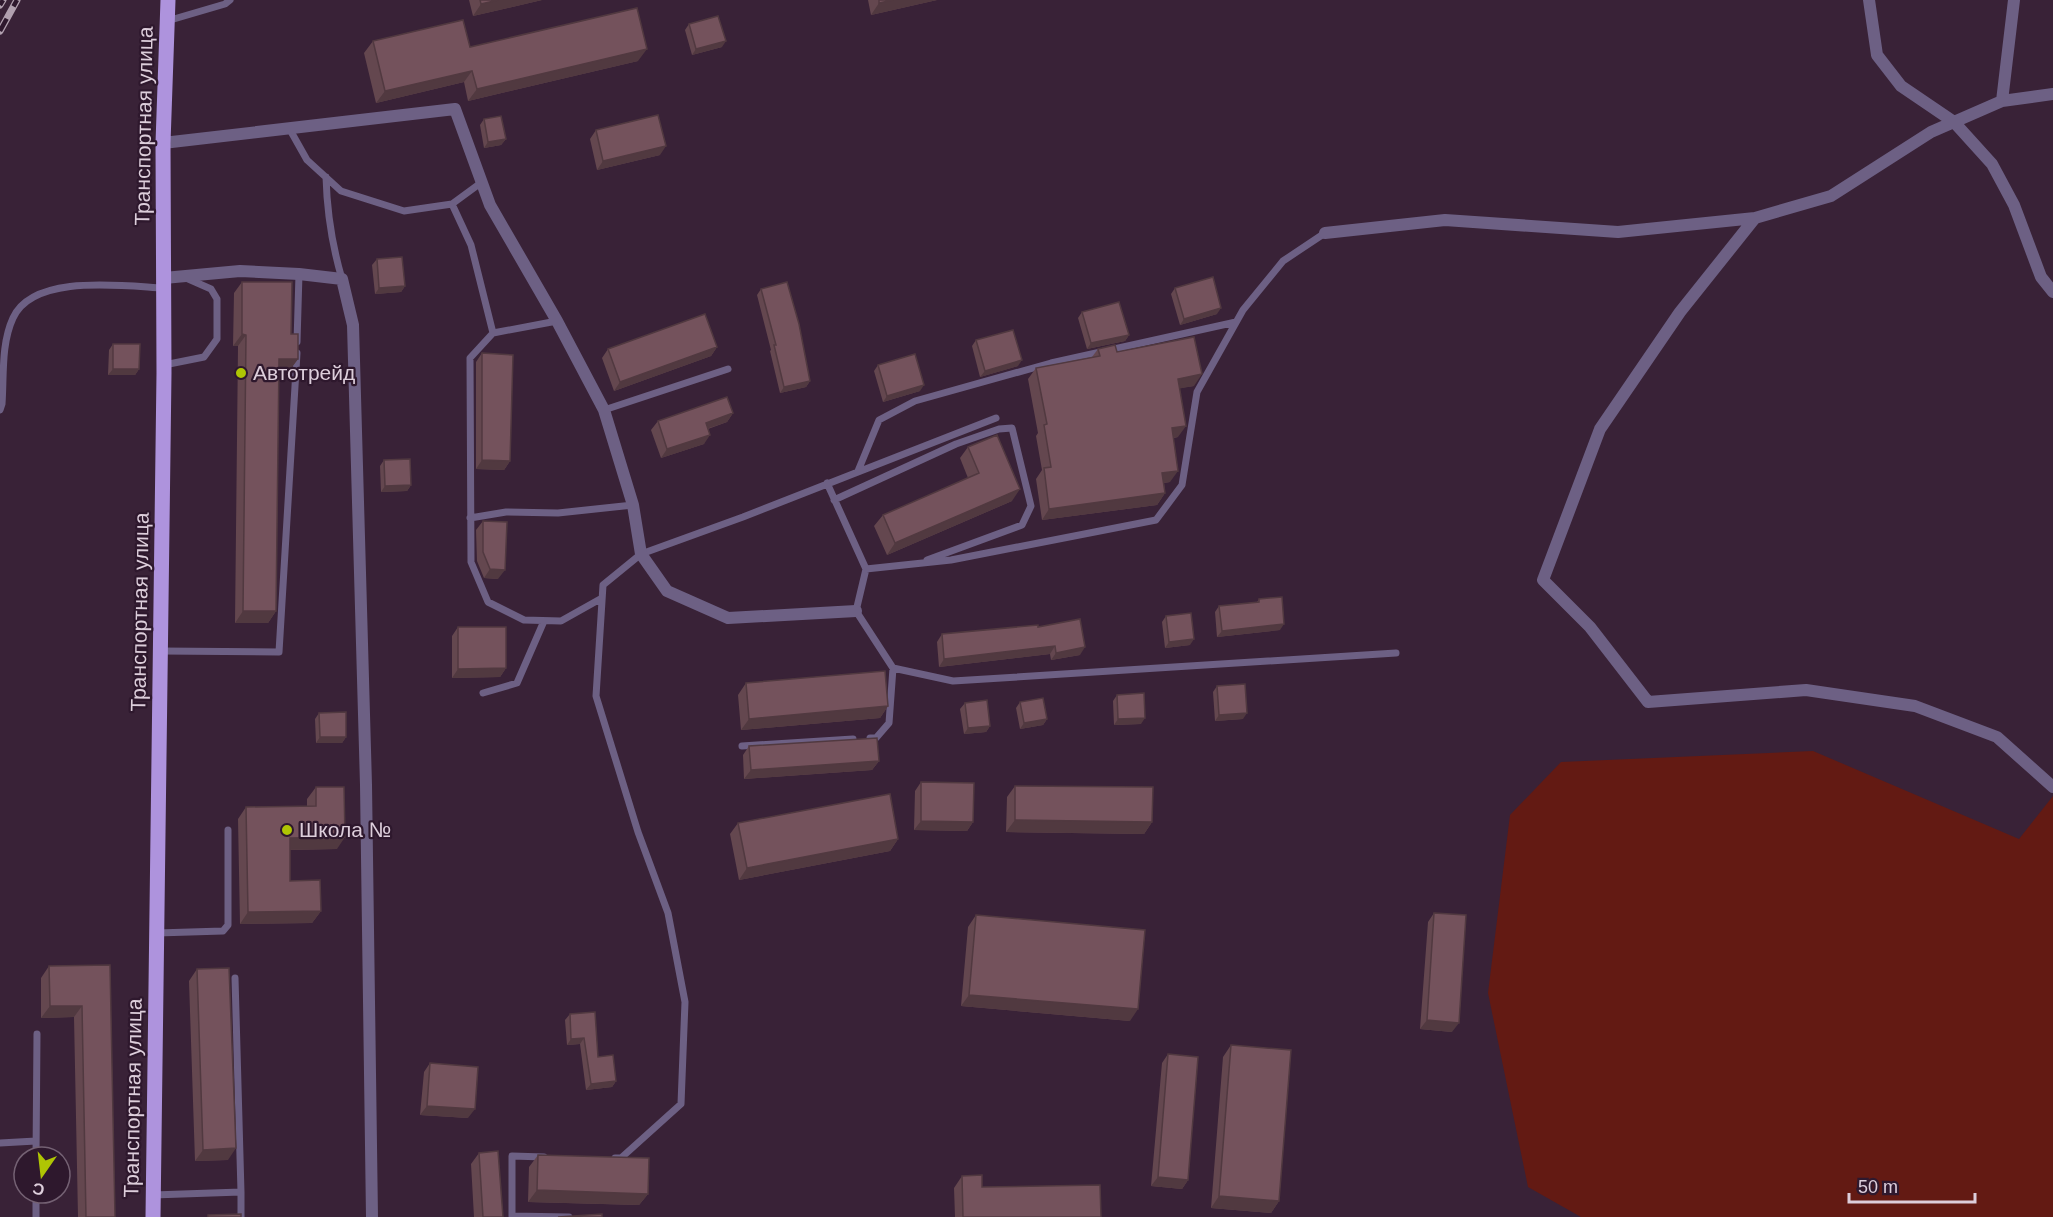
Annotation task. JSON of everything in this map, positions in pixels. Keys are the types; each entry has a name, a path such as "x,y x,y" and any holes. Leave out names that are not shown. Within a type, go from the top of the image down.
{"main road":[{"name":"Транспортная улица","path":"153,1217 164,365 163,143 167,10"}],"street":[{"path":"1869,0 1876,55 1901,86 1954,122 1992,164 2014,205 2041,277 2053,292"},
{"path":"2002,101 2014,0"},
{"path":"1325,233 1445,220 1618,232 1755,218 1831,196 1931,132 2002,101 2053,94"},
{"path":"163,143 456,109 490,205 557,321 604,410 633,505 641,554 667,591 728,618 856,611"},
{"path":"1755,218 1680,312 1600,429 1543,580 1590,627 1648,702 1806,690 1915,706 1997,737 2053,787"},
{"path":"164,283 181,276 240,271 342,279 352,325 366,784 372,1217"}],"lane":[{"path":"167,10 225,4 230,0"},
{"path":"289,128 307,160 341,191 404,211 452,204 482,182"},
{"path":"326,177 327,215 342,279"},
{"path":"452,204 471,245 493,333"},
{"path":"866,569 951,560 1156,520 1182,485 1197,392 1243,310 1283,261 1325,233"},
{"path":"160,651 279,652 297,370 299,274"},
{"path":"164,365 204,357 217,339 217,299 212,289 181,276"},
{"path":"0,410 5,350 9,331 14,315 27,302 50,289 85,285 164,283"},
{"path":"557,321 493,333 470,358 471,562 488,602 524,620 561,621 602,598"},
{"path":"858,471 879,420 915,401 1051,363 1236,322"},
{"path":"604,410 728,369"},
{"path":"610,1158 621,1158 681,1104 685,1002 669,914 638,831 596,696 603,585 641,554 743,517 996,418"},
{"path":"834,500 956,444 999,429 1012,428 1031,506 1022,525 916,564"},
{"path":"742,746 876,738 889,723 893,668 856,611 866,569 827,483"},
{"path":"470,518 506,512 558,513 633,505"},
{"path":"483,693 518,683 544,621"},
{"path":"893,668 953,681 1396,653"},
{"path":"157,933 223,931 228,925 228,830"},
{"path":"235,978 241,1217"},
{"path":"36,1145 37,1034"},
{"path":"0,1143 36,1141"},
{"path":"556,1157 512,1156 512,1216 581,1217"},
{"path":"153,1195 241,1192"}],"shaded area":[{"path":"1813,751 2019,839 2053,796 2053,1217 1581,1217 1528,1187 1488,993 1510,815 1561,762"}],"building":[{"path":"480,0 498,0 481,4"},
{"path":"637,8 647,49 477,89 472,71 385,91 373,41 463,20 470,47"},
{"path":"718,16 726,41 696,49 689,24"},
{"path":"658,115 666,146 603,161 596,130"},
{"path":"501,116 506,139 488,142 484,119"},
{"path":"402,257 405,286 379,288 377,259"},
{"path":"1213,277 1221,308 1184,319 1175,288"},
{"path":"242,282 292,282 291,334 298,334 298,359 279,359 276,611 243,611 246,335 242,334"},
{"path":"787,282 799,324 810,381 784,387 774,345 776,345 761,289"},
{"path":"1119,302 1129,335 1091,343 1082,312"},
{"path":"705,314 717,347 620,382 608,349"},
{"path":"1013,330 1022,360 985,371 976,340"},
{"path":"1194,337 1202,374 1178,379 1186,426 1172,428 1178,471 1162,473 1165,493 1049,509 1044,468 1051,467 1044,425 1047,424 1036,368 1100,356 1098,349 1115,345 1117,352"},
{"path":"113,344 140,344 139,369 113,369"},
{"path":"482,353 513,355 510,461 482,460"},
{"path":"915,354 924,385 887,396 878,365"},
{"path":"727,397 733,413 706,423 710,435 667,449 658,421"},
{"path":"997,435 1020,489 895,543 883,515 979,473 968,447"},
{"path":"410,459 411,485 385,486 384,460"},
{"path":"483,521 507,522 505,570 490,569 483,552"},
{"path":"1282,597 1284,624 1222,631 1219,606"},
{"path":"1191,613 1194,639 1169,642 1166,616"},
{"path":"1080,619 1085,647 1056,653 1055,646 944,659 942,634 1038,625 1038,627"},
{"path":"458,627 506,627 506,668 458,669"},
{"path":"885,671 888,706 749,719 746,683"},
{"path":"1245,684 1247,713 1219,715 1217,686"},
{"path":"1144,693 1145,718 1118,719 1117,695"},
{"path":"1043,698 1047,719 1024,723 1020,702"},
{"path":"987,700 990,726 968,728 965,703"},
{"path":"346,712 346,737 320,737 319,713"},
{"path":"877,738 879,761 751,770 749,746"},
{"path":"921,782 974,783 973,822 921,821"},
{"path":"1015,786 1153,787 1152,822 1015,820"},
{"path":"316,787 344,787 345,837 290,838 290,881 320,880 321,911 248,912 246,807 316,806"},
{"path":"890,794 898,839 747,868 738,823"},
{"path":"1434,913 1466,915 1459,1023 1427,1020"},
{"path":"976,915 1145,930 1138,1009 969,995"},
{"path":"110,965 115,1217 86,1217 82,1006 50,1006 49,966"},
{"path":"229,968 236,1148 203,1150 197,969"},
{"path":"595,1012 598,1057 613,1055 616,1081 591,1084 584,1038 571,1039 570,1014"},
{"path":"1231,1045 1291,1050 1279,1201 1219,1196"},
{"path":"1168,1054 1198,1057 1188,1180 1158,1177"},
{"path":"430,1063 478,1067 475,1109 427,1106"},
{"path":"498,1151 503,1217 483,1217 479,1153"},
{"path":"538,1155 649,1158 648,1194 537,1190"},
{"path":"982,1175 982,1187 1100,1185 1101,1217 963,1217 962,1176"},
{"path":"241,1214 241,1217 208,1217 208,1215"},
{"path":"602,1214 602,1217 558,1217"}],"railway":[{"path":"0,5 3,0"},
{"path":"0,31 17,0"}],"place":[{"name":"Автотрейд","path":"241,373"},
{"name":"Школа №","path":"287,830"}]}
